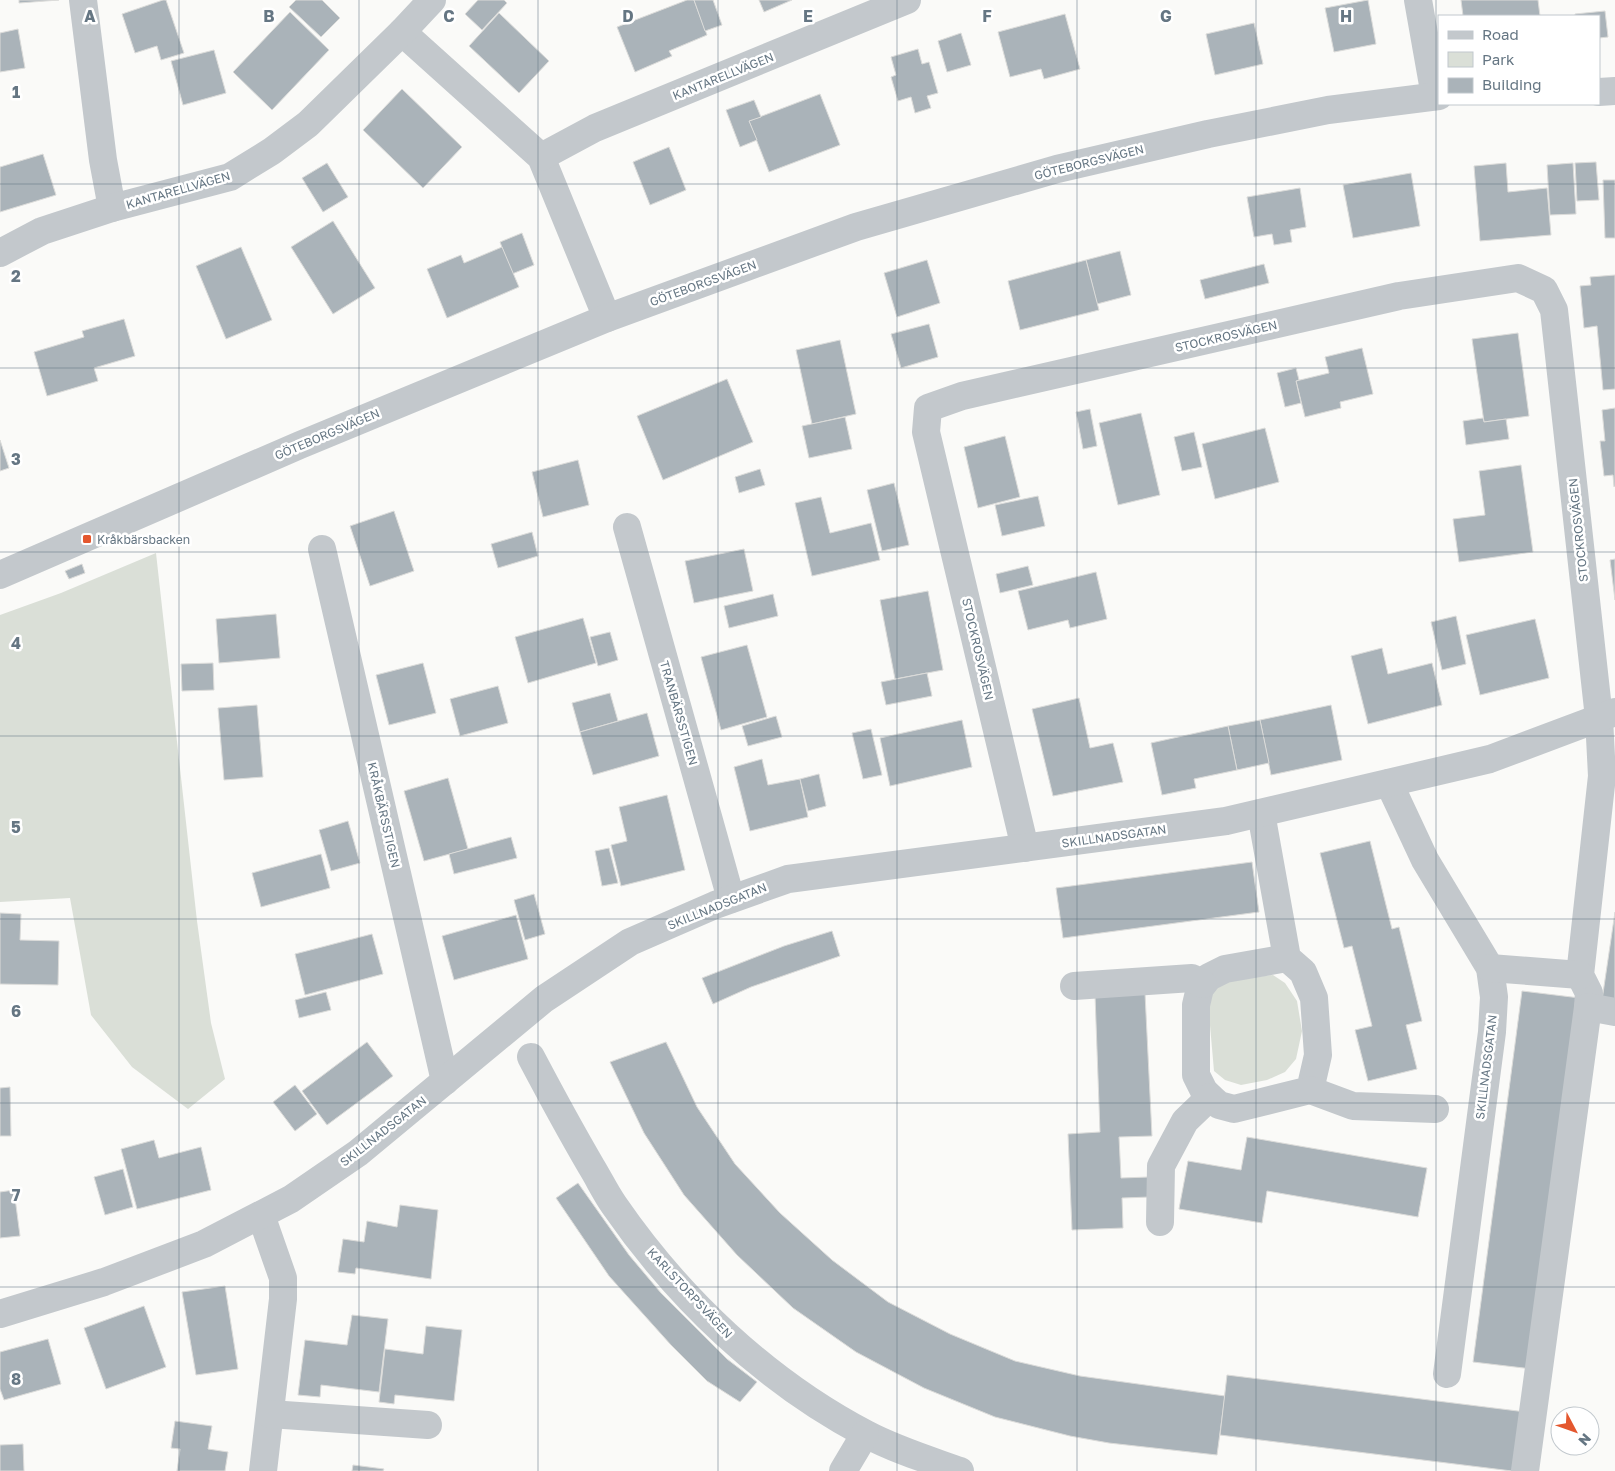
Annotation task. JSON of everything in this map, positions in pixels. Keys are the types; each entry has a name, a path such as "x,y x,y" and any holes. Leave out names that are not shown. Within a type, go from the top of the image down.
{"street":[{"name":"KANTARELLVÄGEN","path":"83,0 103,160 112,208"},
{"name":"KANTARELLVÄGEN","path":"0,253 42,232 112,208 230,177 272,151 308,124 432,0"},
{"name":"KANTARELLVÄGEN","path":"540,157 595,128 907,0"},
{"path":"1418,0 1437,96"},
{"path":"402,32 540,157 607,318"},
{"path":"1600,92 1615,91"},
{"name":"GÖTEBORGSVÄGEN","path":"0,575 300,444 607,318 856,227 1057,170 1208,134 1328,110 1437,96"},
{"name":"STOCKROSVÄGEN","path":"1025,848 926,432 928,408 962,396 1399,296 1518,278 1544,290 1554,310 1607,715"},
{"name":"TRANBÄRSSTIGEN","path":"627,527 731,899"},
{"name":"KRÅKBÄRSSTIGEN","path":"322,549 445,1081"},
{"path":"1525,1471 1588,1007 1589,992 1580,975 1607,715"},
{"name":"SKILLNADSGATAN","path":"0,1314 104,1282 204,1244 291,1199 358,1152 544,999 630,942 731,899 788,879 1226,821 1490,758 1607,715"},
{"name":"SKILLNADSGATAN","path":"1389,783 1425,860 1490,968 1494,997 1492,1032 1447,1374"},
{"path":"1261,813 1288,958 1303,972 1314,998 1318,1055 1310,1090"},
{"path":"1288,958 1225,969 1209,977 1200,988 1196,1005 1196,1075 1204,1091 1220,1105 1234,1109 1310,1090 1352,1106 1435,1109"},
{"path":"1490,968 1580,975"},
{"path":"1074,986 1192,978 1203,984"},
{"path":"1588,1007 1615,1012"},
{"name":"KARLSTORPSVÄGEN","path":"531,1057 613,1204 659,1264 712,1320 760,1364 808,1398 866,1434 960,1471"},
{"path":"1160,1222 1162,1166 1185,1121 1210,1096"},
{"path":"261,1215 284,1278 263,1471"},
{"path":"270,1414 428,1425"},
{"path":"843,1471 866,1434"}],"green space":[{"path":"156,553 197,921 211,1023 225,1079 188,1109 132,1067 91,1015 70,898 0,902 0,615 61,593"},
{"path":"1273,975 1285,983 1297,1001 1302,1031 1296,1059 1285,1072 1267,1080 1241,1085 1225,1080 1214,1071 1209,998 1214,990 1229,980"}],"building":[{"path":"19,0 59,0 19,3"},
{"path":"166,0 184,53 161,60 157,46 135,53 122,14"},
{"path":"296,0 322,0 340,18 321,37 289,7"},
{"path":"478,0 504,0 507,3 482,30 465,14"},
{"path":"687,0 694,0 707,35 669,51 672,56 635,72 617,27"},
{"path":"694,0 713,0 722,25 705,31"},
{"path":"759,0 792,0 764,12"},
{"path":"1368,0 1376,44 1334,52 1325,8"},
{"path":"1461,0 1538,0 1540,15 1463,15"},
{"path":"1605,11 1608,37 1600,38 1600,15 1575,14"},
{"path":"290,12 329,50 272,110 233,72"},
{"path":"499,13 549,61 519,93 469,46"},
{"path":"1065,14 1080,69 1044,79 1041,69 1010,77 998,32"},
{"path":"1254,23 1263,64 1215,75 1206,34"},
{"path":"18,29 25,68 0,72 0,33"},
{"path":"961,33 971,65 947,72 938,41"},
{"path":"918,49 922,64 929,62 938,93 927,96 931,108 915,113 911,97 898,101 891,77 896,75 891,57"},
{"path":"214,50 226,93 183,105 171,61"},
{"path":"402,89 462,147 423,188 363,130"},
{"path":"820,94 840,145 769,172 749,121"},
{"path":"754,100 761,117 749,121 757,140 740,147 726,110"},
{"path":"669,147 686,190 650,205 633,162"},
{"path":"43,154 56,195 0,212 0,167"},
{"path":"1596,162 1599,200 1577,201 1575,163"},
{"path":"327,163 348,197 323,212 302,178"},
{"path":"1506,163 1508,192 1547,188 1551,235 1480,241 1474,166"},
{"path":"1573,163 1576,214 1550,215 1547,165"},
{"path":"1411,173 1420,226 1353,238 1343,185"},
{"path":"1603,180 1615,180 1615,238 1605,238"},
{"path":"1300,188 1306,227 1290,230 1292,242 1274,245 1272,234 1254,237 1247,197"},
{"path":"333,221 375,288 333,314 291,247"},
{"path":"522,233 534,265 512,274 500,242"},
{"path":"241,247 272,320 226,339 196,266"},
{"path":"502,247 519,287 447,318 427,269 461,255 464,263"},
{"path":"1120,251 1131,295 1097,304 1086,260"},
{"path":"927,260 940,303 897,317 884,273"},
{"path":"1086,260 1099,310 1020,330 1008,281"},
{"path":"1264,264 1269,283 1205,299 1200,280"},
{"path":"1615,275 1615,389 1603,390 1597,326 1584,328 1580,286 1591,285 1590,277"},
{"path":"124,319 135,356 94,368 98,381 47,396 34,352 84,337 82,331"},
{"path":"929,324 938,357 901,368 891,334"},
{"path":"1518,333 1529,416 1484,422 1472,339"},
{"path":"840,340 856,414 812,424 796,350"},
{"path":"1362,348 1373,394 1340,402 1341,408 1305,417 1296,381 1329,373 1325,357"},
{"path":"1296,368 1299,380 1296,381 1301,403 1285,407 1277,373"},
{"path":"727,379 753,442 663,480 637,416"},
{"path":"1615,408 1614,487 1613,475 1604,476 1600,441 1605,441 1602,410"},
{"path":"1090,409 1097,446 1083,449 1076,412"},
{"path":"1141,413 1160,495 1118,505 1099,423"},
{"path":"845,417 852,449 809,458 802,426"},
{"path":"1483,418 1484,422 1506,419 1509,439 1466,445 1463,421"},
{"path":"1265,428 1279,482 1215,499 1202,444"},
{"path":"1194,432 1202,467 1182,471 1174,437"},
{"path":"1005,436 1020,497 978,508 964,447"},
{"path":"0,440 9,468 0,471"},
{"path":"578,460 589,505 543,517 532,472"},
{"path":"1521,465 1533,552 1459,562 1453,519 1485,515 1479,471"},
{"path":"760,469 765,485 739,493 735,477"},
{"path":"894,483 909,545 882,551 867,490"},
{"path":"1038,496 1045,526 1002,536 995,505"},
{"path":"821,497 830,533 871,523 880,560 812,576 795,503"},
{"path":"394,511 414,571 370,586 350,526"},
{"path":"532,532 538,556 498,568 491,544"},
{"path":"744,549 753,591 694,603 685,561"},
{"path":"1615,559 1615,600 1610,560"},
{"path":"82,564 85,573 69,579 65,571"},
{"path":"1028,566 1033,585 1000,593 996,574"},
{"path":"1096,572 1107,619 1070,628 1068,620 1028,630 1018,591"},
{"path":"928,591 943,670 895,679 880,600"},
{"path":"773,594 778,616 729,628 724,606"},
{"path":"276,614 280,658 219,663 216,619"},
{"path":"1456,616 1466,664 1442,670 1431,622"},
{"path":"583,618 596,663 528,683 515,637"},
{"path":"1535,619 1549,678 1480,695 1466,635"},
{"path":"610,632 618,660 598,666 590,637"},
{"path":"747,645 767,717 721,730 701,657"},
{"path":"1382,648 1388,674 1432,663 1442,705 1368,724 1351,656"},
{"path":"213,663 214,690 182,691 181,664"},
{"path":"423,663 436,713 389,725 376,675"},
{"path":"927,673 932,696 886,705 881,682"},
{"path":"498,686 508,723 460,736 450,699"},
{"path":"610,693 618,721 580,732 572,703"},
{"path":"1079,698 1090,748 1113,743 1123,782 1053,796 1032,709"},
{"path":"257,705 263,777 224,780 218,708"},
{"path":"1331,705 1342,760 1271,775 1260,720"},
{"path":"647,713 659,756 593,775 580,732"},
{"path":"776,716 782,737 748,746 742,726"},
{"path":"962,720 972,767 890,786 880,738"},
{"path":"1260,720 1269,763 1237,770 1228,726"},
{"path":"1228,726 1237,770 1194,779 1196,788 1162,795 1151,743"},
{"path":"871,729 882,775 863,779 852,733"},
{"path":"762,759 768,785 800,779 808,817 750,831 734,767"},
{"path":"819,774 826,806 808,811 800,779"},
{"path":"448,778 468,849 424,861 404,791"},
{"path":"667,795 685,870 621,886 611,845 627,841 619,807"},
{"path":"348,821 360,863 331,871 319,830"},
{"path":"511,837 517,858 454,874 449,854"},
{"path":"1370,841 1392,929 1399,927 1422,1021 1406,1025 1417,1069 1368,1081 1355,1030 1372,1026 1352,946 1344,948 1320,853"},
{"path":"609,848 618,883 602,886 595,851"},
{"path":"321,854 330,888 261,907 252,873"},
{"path":"1252,862 1259,912 1063,938 1056,888"},
{"path":"534,894 545,934 525,940 514,900"},
{"path":"1615,912 1615,1002 1602,1000"},
{"path":"0,913 21,914 20,940 59,941 58,985 0,984"},
{"path":"516,915 528,959 454,980 442,936"},
{"path":"832,931 840,956 751,987 713,1004 702,978 784,946"},
{"path":"372,934 383,974 305,995 295,954"},
{"path":"1522,991 1580,998 1532,1369 1473,1362"},
{"path":"326,992 331,1010 299,1018 295,1000"},
{"path":"1145,993 1152,1136 1119,1137 1121,1178 1149,1177 1150,1197 1122,1198 1123,1228 1072,1230 1068,1134 1100,1132 1095,995"},
{"path":"367,1042 393,1076 327,1125 302,1091"},
{"path":"666,1042 697,1107 735,1164 780,1213 832,1260 888,1302 950,1334 1015,1361 1080,1376 1225,1396 1217,1455 1109,1443 1070,1436 995,1417 924,1388 856,1352 793,1308 737,1255 684,1195 644,1133 610,1062"},
{"path":"295,1085 317,1114 295,1131 273,1102"},
{"path":"10,1087 11,1136 0,1136 0,1088"},
{"path":"1247,1137 1427,1168 1418,1217 1267,1191 1262,1223 1179,1209 1188,1161 1241,1170"},
{"path":"154,1140 159,1158 201,1147 211,1190 137,1209 121,1149"},
{"path":"123,1169 133,1207 105,1215 94,1177"},
{"path":"578,1183 629,1255 661,1293 727,1359 757,1382 740,1402 707,1381 671,1345 609,1276 556,1198"},
{"path":"14,1190 20,1236 0,1238 0,1192"},
{"path":"400,1205 438,1210 431,1279 356,1268 355,1274 338,1272 343,1239 364,1242 367,1221 397,1227"},
{"path":"225,1286 238,1369 196,1375 182,1292"},
{"path":"144,1306 166,1367 106,1389 84,1328"},
{"path":"352,1315 388,1319 379,1392 321,1385 320,1397 298,1395 305,1340 347,1345"},
{"path":"426,1326 462,1330 454,1401 395,1395 394,1404 379,1402 385,1349 423,1354"},
{"path":"48,1339 61,1384 4,1400 0,1389 0,1352"},
{"path":"1227,1375 1526,1412 1512,1471 1220,1435"},
{"path":"175,1421 212,1426 208,1449 228,1452 225,1471 177,1471 180,1449 171,1448"},
{"path":"23,1444 24,1471 0,1471 0,1445"},
{"path":"353,1465 384,1469 383,1471 352,1471"}],"place":[{"name":"Kråkbärsbacken","path":"87,539"}]}
